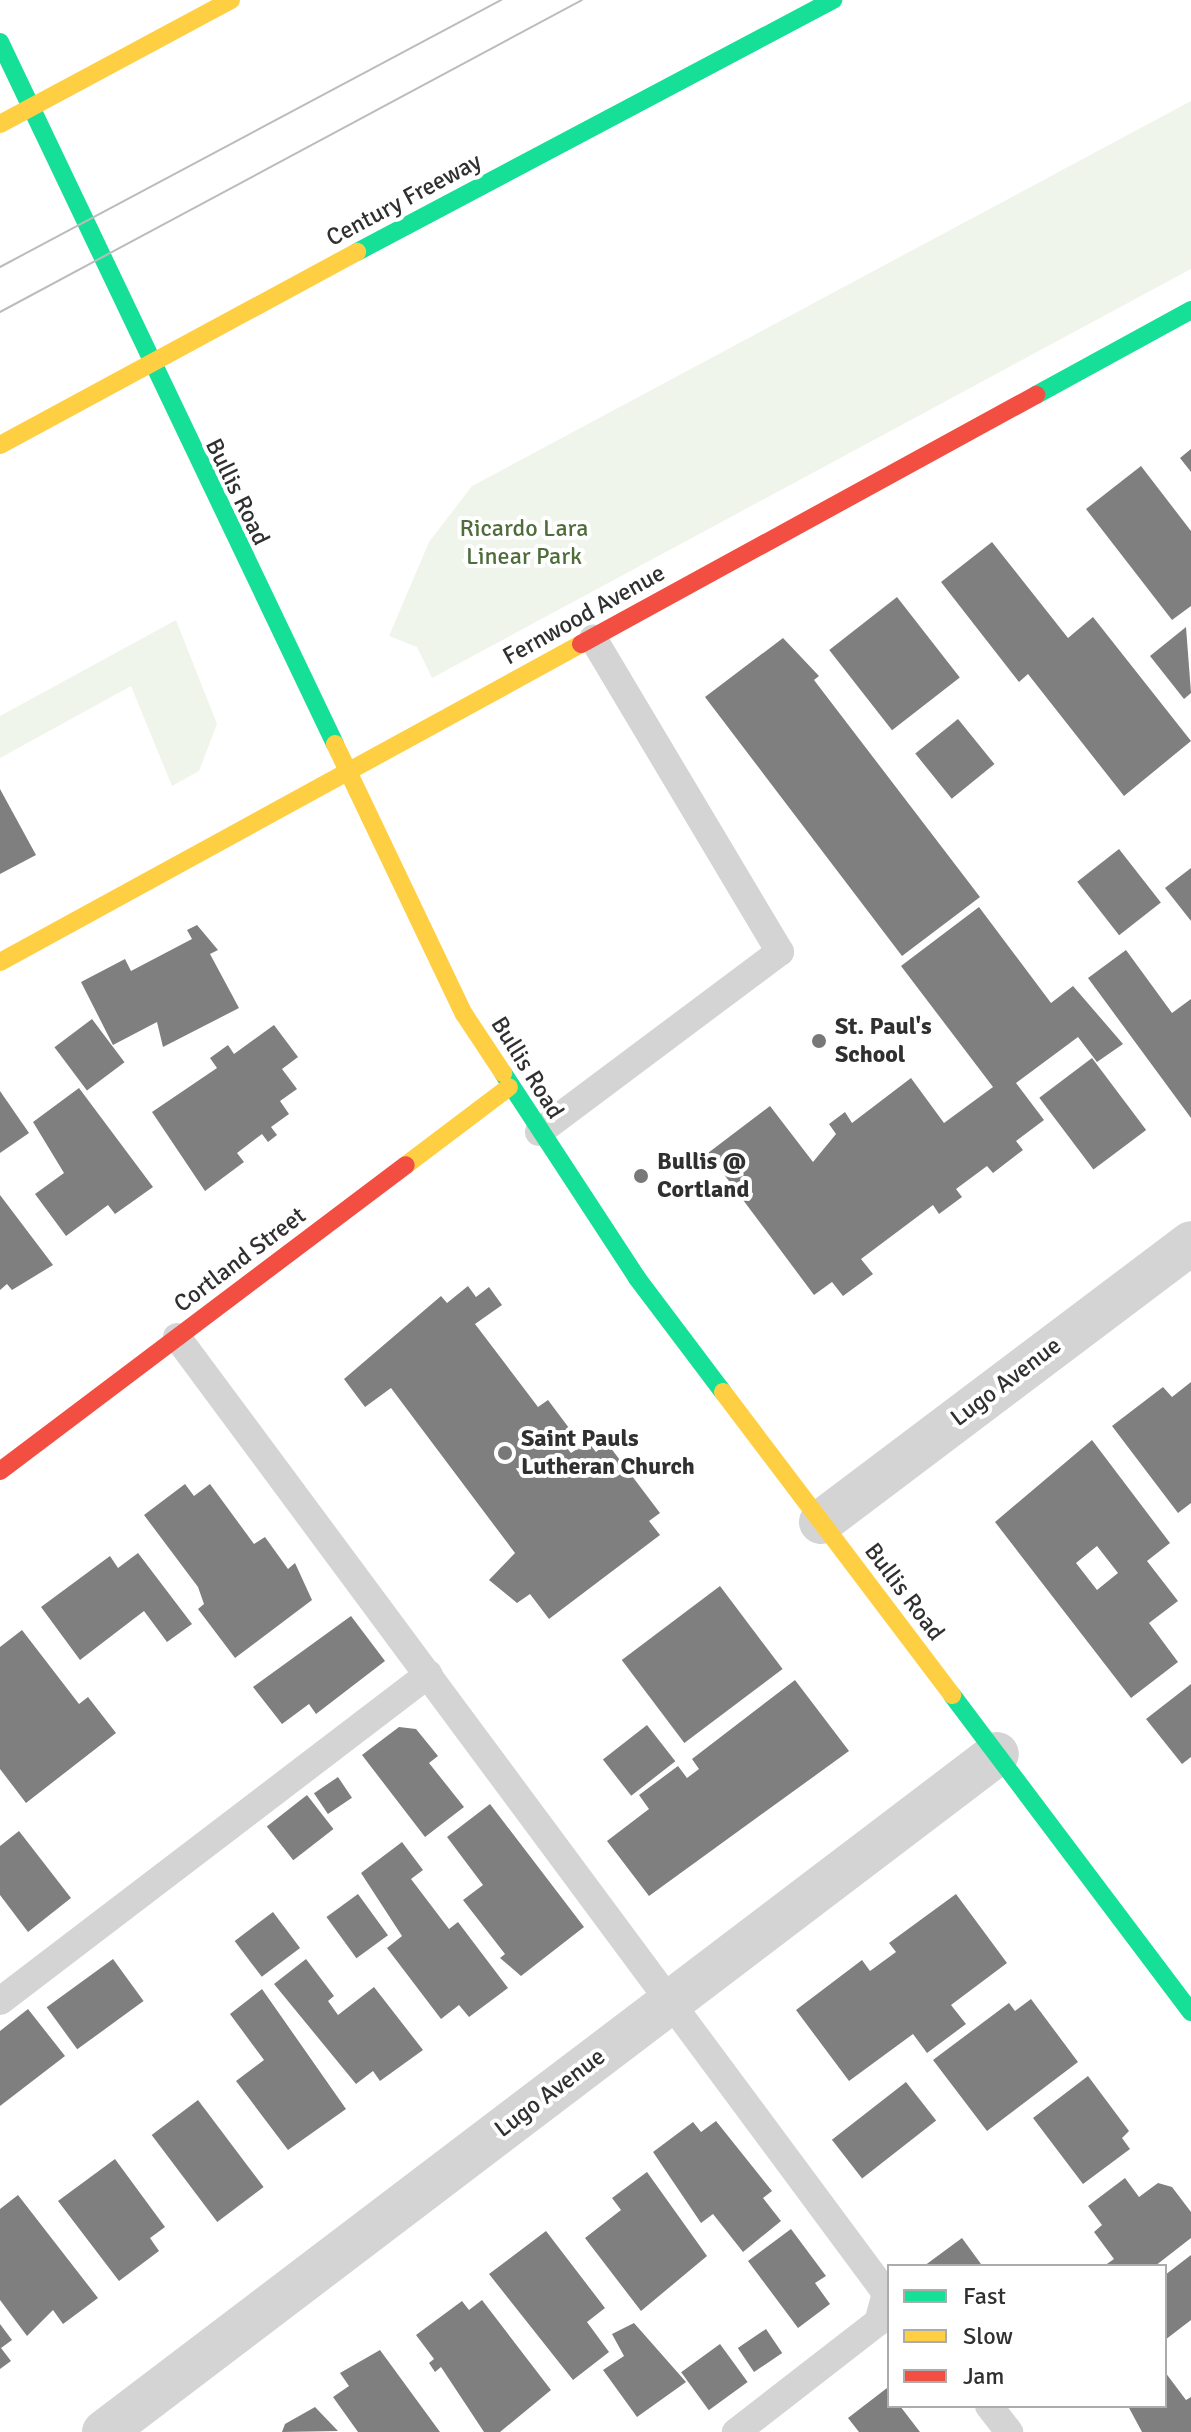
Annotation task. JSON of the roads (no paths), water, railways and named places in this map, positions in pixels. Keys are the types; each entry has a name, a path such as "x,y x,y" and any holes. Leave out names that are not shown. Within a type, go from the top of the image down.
{"main road":[{"path":"0,124 231,0"},
{"name":"Century Freeway","path":"0,445 833,0"},
{"name":"Bullis Road","path":"0,42 346,774 464,1014 637,1278 1191,2012"},
{"name":"Fernwood Avenue","path":"0,962 1191,310"},
{"name":"Cortland Street","path":"0,1471 509,1087"}],"street":[{"name":"Lugo Avenue","path":"821,1522 1191,1243"},
{"name":"Lugo Avenue","path":"104,2432 997,1754"}],"lane":[{"path":"539,1132 780,952 593,638"},
{"path":"177,1337 674,2000 887,2295 878,2322 736,2432"},
{"path":"0,2001 429,1674"},
{"path":"991,2408 1009,2432"}],"tram line":[{"path":"0,267 501,0"},
{"path":"0,312 582,0"}],"place":[{"name":"St. Paul's School","path":"819,1041"},
{"name":"Bullis @ Cortland","path":"641,1176"},
{"name":"Saint Pauls Lutheran Church","path":"505,1453"}],"park label":[{"name":"Ricardo Lara Linear Park","path":"524,543"}]}
